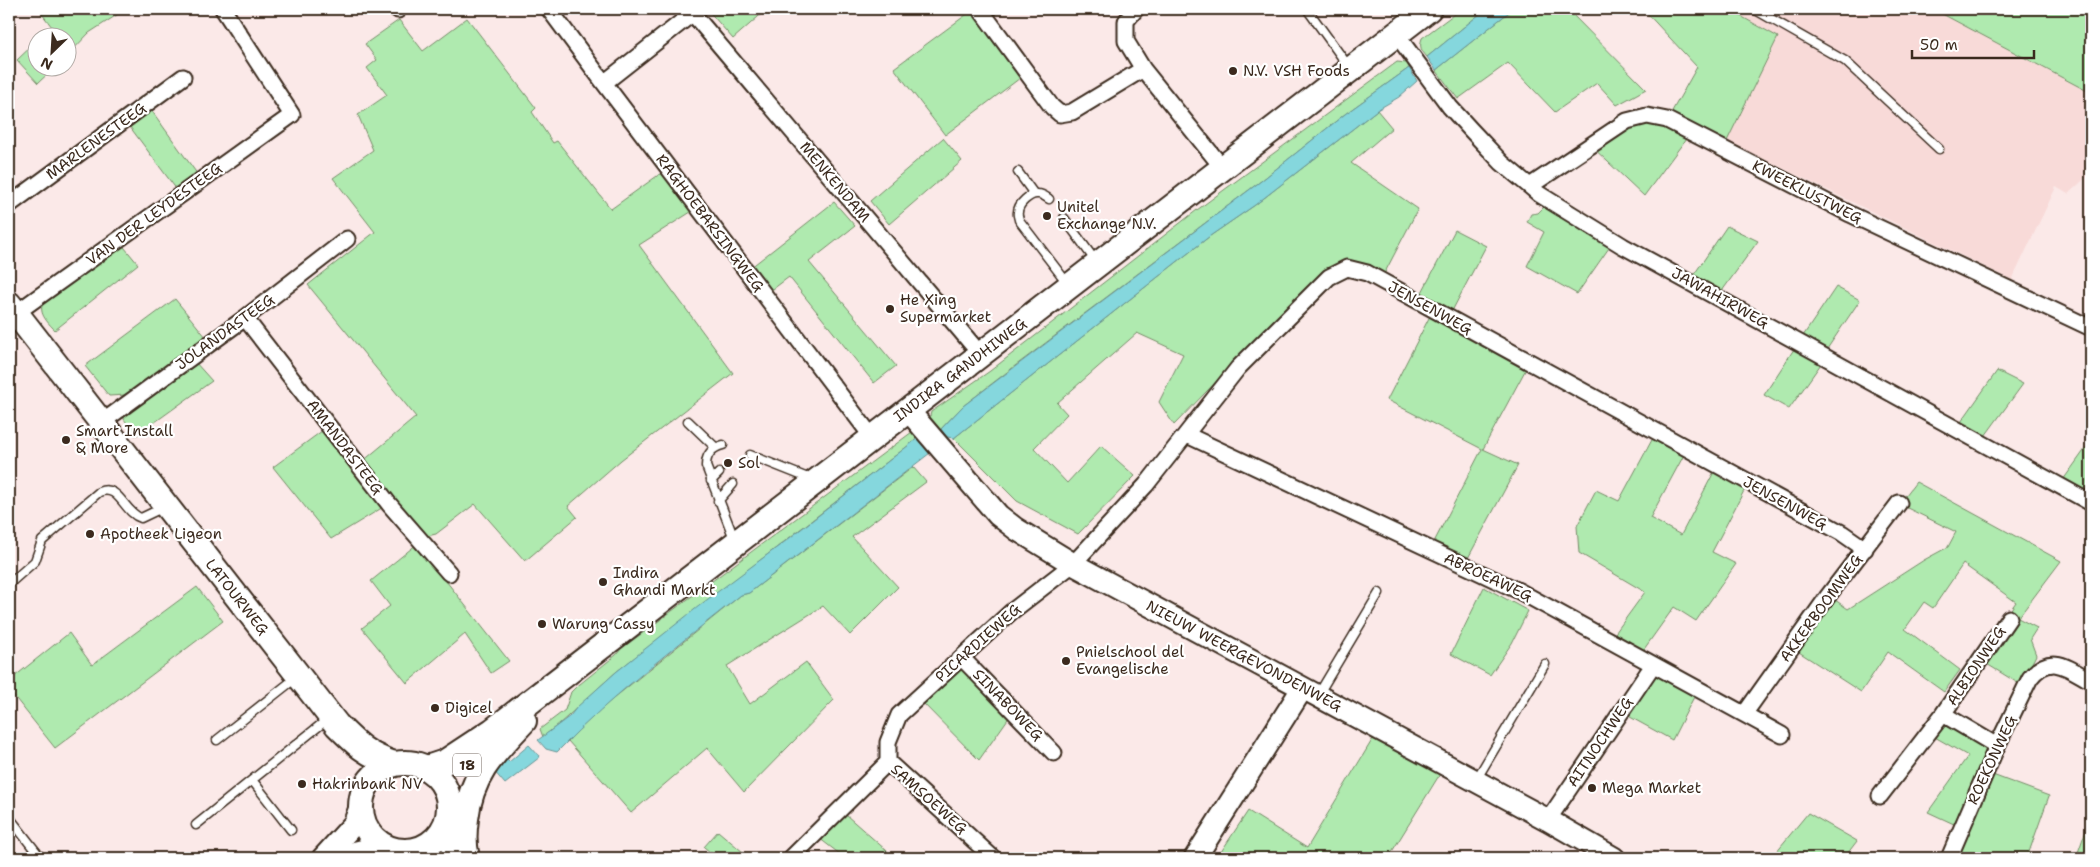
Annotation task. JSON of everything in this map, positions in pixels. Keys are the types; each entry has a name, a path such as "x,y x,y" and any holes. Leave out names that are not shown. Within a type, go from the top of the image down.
{"main road":[{"name":"INDIRA GANDHIWEG","path":"428,768 445,762 492,731 872,437 913,417 981,355 1429,9"},
{"name":"LATOURWEG","path":"12,308 334,721 361,749 374,757 394,764"},
{"path":"467,858 464,830 471,791 477,777 486,762 537,706 547,689"},
{"path":"316,698 371,742 389,752 408,756 441,750 465,737 500,713 528,704"},
{"name":"LATOURWEG","path":"334,721 359,769 362,800"},
{"name":"INDIRA GANDHIWEG","path":"450,808 468,763 492,731"},
{"path":"394,764 417,764 428,768 444,784 450,808 446,828 436,840 424,848 409,852 397,852 380,844 370,834 363,820 362,800 367,784 374,775 394,764"}],"street":[{"name":"VAN DER LEYDESTEEG","path":"12,308 292,115 223,9"},
{"name":"RAGHOEBARSINGWEG","path":"550,9 872,437"},
{"path":"980,9 1052,107 1060,114 1072,112 1143,69"},
{"path":"1136,9 1126,21 1126,41 1143,69 1222,167"},
{"path":"604,83 691,11"},
{"name":"MENKENDAM","path":"691,11 981,355"},
{"name":"JAWAHIRWEG","path":"1396,34 1450,107 1502,163 1530,186 1623,246 2091,503"},
{"name":"MARLENESTEEG","path":"9,205 182,77"},
{"name":"KWEEKLUSTWEG","path":"1530,186 1627,121 1647,116 1667,120 1850,214 2091,328"},
{"name":"JOLANDASTEEG","path":"101,423 245,318 347,239"},
{"name":"JENSENWEG","path":"1074,564 1146,485 1238,368 1330,277 1347,268 1367,273 1842,533 1865,549"},
{"name":"AMANDASTEEG","path":"245,318 389,504 449,573"},
{"name":"NIEUW WEERGEVONDENWEG","path":"913,417 998,516 1016,530 1074,564 1548,820 1614,858"},
{"name":"ABROEAWEG","path":"1187,435 1519,591 1745,713 1782,735"},
{"name":"AKKERBOOMWEG","path":"1745,713 1828,596 1899,503"},
{"name":"PICARDIEWEG","path":"892,731 899,716 1011,612 1074,564"},
{"name":"ALBIONWEG","path":"1880,796 1943,714 2009,618"},
{"name":"SINABOWEG","path":"962,658 1054,753"},
{"name":"ROEKONWEG","path":"1949,858 1997,746 2030,678 2042,666 2056,663 2091,681"},
{"name":"AITNOCHWEG","path":"1548,820 1653,665"},
{"path":"1194,858 1310,692"},
{"name":"ALBIONWEG","path":"1943,714 1997,746"},
{"name":"SAMSOEWEG","path":"892,731 888,742 888,762 993,858"},
{"path":"791,858 888,762"},
{"path":"323,858 354,824 362,800"},
{"path":"450,808 450,840 454,858"},
{"path":"332,858 370,849 397,852"}],"lane":[{"path":"1307,9 1350,69"},
{"path":"1754,9 1845,61 1939,149"},
{"path":"1018,172 1034,194"},
{"path":"1049,199 1040,194 1034,194 1021,204 1018,212 1020,220 1070,286"},
{"path":"1064,218 1098,264"},
{"path":"688,422 719,446 709,452 706,466 735,543"},
{"path":"749,464 752,456 815,481"},
{"path":"711,481 719,473"},
{"path":"718,501 733,484"},
{"path":"9,584 35,561 42,541 99,492 111,491 134,516 141,518 166,506"},
{"path":"1310,692 1379,593"},
{"path":"1475,781 1545,664"},
{"path":"217,740 299,676"},
{"path":"196,825 252,780 334,721"},
{"path":"252,780 291,830"},
{"path":"9,817 40,858"}],"shaded area":[{"path":"1728,9 1933,9 2091,93 2091,173 2068,194 2056,187 2012,280 1727,141 1778,37"}],"green space":[{"path":"126,9 89,33 78,45 78,28 51,28 39,10"},
{"path":"707,9 767,9 733,39"},
{"path":"974,9 1024,75 945,135 894,68"},
{"path":"1461,9 1486,9 1427,57 1421,48 1422,38"},
{"path":"1513,9 1567,9 1646,89 1617,105 1597,83 1555,112 1508,63 1458,99 1436,70"},
{"path":"1643,9 1728,9 1778,37 1727,141 1671,113 1697,67"},
{"path":"1933,9 2091,9 2091,93"},
{"path":"467,18 536,108 532,112 553,143 557,141 611,209 664,171 694,210 639,245 733,373 621,460 568,506 577,517 525,561 475,504 436,534 423,537 362,462 416,417 308,285 375,232 333,178 373,150 358,115 387,95 367,68 377,60 365,44 399,20 423,51"},
{"path":"28,50 28,72 17,60"},
{"path":"1397,62 1407,63 1409,68 1345,114 1261,181 963,406 939,431 933,424 930,418 931,412 990,371 1197,210"},
{"path":"33,78 43,78 38,83"},
{"path":"149,107 198,175 177,190 127,123"},
{"path":"1377,110 1392,128 1351,163 1418,209 1383,276 1353,263 1274,322 1174,425 1159,402 1183,354 1137,333 1057,403 1067,414 1034,448 1067,483 1101,446 1135,476 1078,534 1017,501 954,438 1210,236 1255,205"},
{"path":"1618,123 1656,124 1686,139 1644,196 1589,144"},
{"path":"943,138 962,161 889,224 870,201"},
{"path":"834,202 855,226 809,262 896,366 874,383 789,277 769,292 750,268"},
{"path":"1546,205 1611,245 1577,294 1527,266 1544,232 1527,222 1531,214 1538,213"},
{"path":"1727,226 1758,241 1722,291 1693,276"},
{"path":"1455,230 1486,246 1451,313 1420,296"},
{"path":"120,242 138,264 55,330 42,313 44,301"},
{"path":"1836,287 1860,300 1827,349 1803,336"},
{"path":"175,299 206,337 136,391 126,395 109,396 85,366"},
{"path":"1431,314 1527,367 1483,449 1518,465 1467,560 1433,544 1482,449 1387,400"},
{"path":"1796,346 1823,361 1789,409 1764,395"},
{"path":"195,362 212,381 135,435 124,419 124,413"},
{"path":"1997,371 2023,384 1985,436 1961,422"},
{"path":"326,428 385,506 331,539 273,467"},
{"path":"912,432 915,432 918,438 616,672 543,737 540,729 565,710 571,692 621,649"},
{"path":"1653,438 1684,455 1650,518 1681,535 1715,470 1746,487 1712,552 1736,564 1696,621 1674,607 1642,652 1613,636 1645,592 1579,553 1577,526 1596,490 1619,501"},
{"path":"2091,441 2091,492 2089,495 2063,480"},
{"path":"913,467 926,482 852,537 898,587 850,635 823,606 727,666 750,704 806,662 834,700 744,792 707,748 631,813 568,741 593,715 741,595 749,593"},
{"path":"1916,482 2061,561 2018,618 2037,628 2030,639 2036,655 2021,685 1977,658 2016,602 1963,564 1933,608 1924,602 1905,629 1960,670 1944,692 1888,652 1861,692 1791,647 1828,595 1848,609 1924,560 1948,547 1956,532 1899,504"},
{"path":"417,544 509,661 491,673 465,634 407,683 362,628 390,606 371,581"},
{"path":"197,587 223,621 55,748 9,690 9,681 69,633 92,665"},
{"path":"1484,587 1528,611 1512,643 1490,675 1451,654"},
{"path":"959,661 1010,716 979,760 916,696"},
{"path":"1658,672 1697,691 1672,740 1621,712 1644,681"},
{"path":"1945,720 1984,745 1986,750 1986,757 1956,825 1928,812 1968,756 1933,736"},
{"path":"1374,737 1440,774 1388,858 1217,858 1248,811 1307,848"},
{"path":"1990,774 2049,796 2027,858 1953,858"},
{"path":"838,808 895,858 845,858 815,835"},
{"path":"1808,813 1857,841 1844,858 1771,858"},
{"path":"2091,816 2091,858 2076,858"},
{"path":"718,831 750,858 717,858 704,847"}],"water":[{"path":"1486,9 1513,9 1436,70 1427,57"},
{"path":"1409,68 1417,81 1399,97 1377,110 1255,205 1210,236 954,438 947,437 941,429 963,406 1261,181 1345,114"},
{"path":"918,438 930,453 749,593 741,595 670,651 623,690 557,752 546,749 538,740 570,716 577,707 616,672 704,602"},
{"path":"529,745 540,757 505,784 494,771 507,760 509,762"}],"place":[{"name":"N.V. VSH Foods","path":"1233,71"},
{"name":"Unitel Exchange N.V.","path":"1047,216"},
{"name":"He Xing Supermarket","path":"890,309"},
{"name":"Smart Install & More","path":"66,440"},
{"name":"Sol","path":"728,463"},
{"name":"Apotheek Ligeon","path":"90,534"},
{"name":"Indira Ghandi Markt","path":"603,582"},
{"name":"Warung Cassy","path":"542,624"},
{"name":"Pnielschool del Evangelische","path":"1066,661"},
{"name":"Digicel","path":"435,708"},
{"name":"Hakrinbank NV","path":"302,784"},
{"name":"Mega Market","path":"1592,788"}]}
